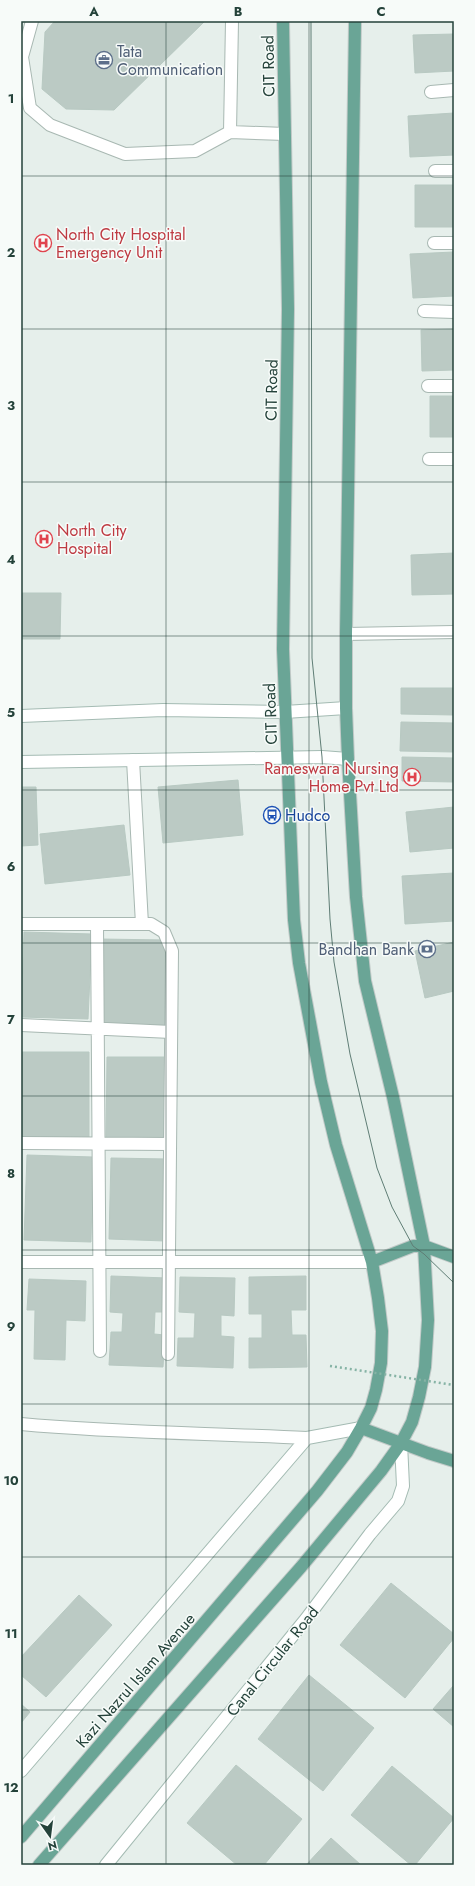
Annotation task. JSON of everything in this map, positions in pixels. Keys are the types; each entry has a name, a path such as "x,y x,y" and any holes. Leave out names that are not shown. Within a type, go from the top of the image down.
{"main road":[{"name":"CIT Road","path":"283,21 288,309 284,649 285,712 294,920 300,971 320,1075 336,1145 372,1262"},
{"path":"39,1865 301,1567 381,1471 401,1443 412,1422 425,1366 428,1320 424,1246 393,1097 365,981 356,897 348,759 346,634 355,21"},
{"path":"372,1262 412,1246 424,1246 454,1257"},
{"name":"Kazi Nazrul Islam Avenue","path":"21,1838 273,1544 338,1463 361,1428 373,1402 381,1363 382,1331 372,1262"},
{"path":"361,1428 428,1454 454,1461"}],"street":[{"path":"32,21 22,57 30,108 50,125 125,154 195,151 230,132 285,134"},
{"path":"230,132 232,21"},
{"path":"431,92 454,90"},
{"path":"435,172 454,171"},
{"path":"434,243 454,243"},
{"path":"424,311 454,312"},
{"path":"428,386 454,386"},
{"path":"429,459 454,459"},
{"path":"346,634 454,632"},
{"path":"21,716 163,710 285,712 346,708"},
{"path":"21,762 288,759 322,757 348,759"},
{"path":"133,760 142,924"},
{"path":"21,924 151,924 164,932 172,951 168,1354"},
{"path":"97,924 100,1351"},
{"path":"21,1025 171,1032"},
{"path":"21,1143 170,1144"},
{"path":"21,1262 372,1262"},
{"path":"21,1424 57,1428 226,1433 307,1438 361,1428"},
{"path":"21,1771 307,1438"},
{"name":"Canal Circular Road","path":"106,1865 306,1620 370,1534 398,1501 403,1486 401,1443"}],"path":[{"path":"330,1366 454,1384"}],"building":[{"name":"Tata Communication","path":"55,21 205,21 114,110 66,109 42,89 45,32"},
{"path":"454,34 454,71 415,73 413,35"},
{"path":"454,113 454,155 410,157 408,116"},
{"path":"415,185 454,185 454,227 415,227"},
{"path":"454,252 454,296 413,298 410,254"},
{"path":"454,329 454,370 422,371 421,330"},
{"path":"430,396 454,396 454,437 430,437"},
{"path":"454,553 454,594 412,595 411,555"},
{"path":"21,593 61,593 60,639 21,639"},
{"path":"401,688 454,688 454,715 401,714"},
{"path":"401,722 454,723 454,752 400,751"},
{"path":"402,757 454,758 454,782 402,781"},
{"path":"238,780 243,835 163,843 158,787"},
{"path":"21,787 36,787 38,845 21,846"},
{"path":"454,807 454,848 410,852 406,812"},
{"path":"124,825 130,875 45,884 40,834"},
{"path":"454,873 454,921 405,924 402,876"},
{"path":"24,932 92,934 88,1019 21,1017"},
{"path":"100,939 166,940 165,1026 99,1025"},
{"path":"454,942 454,991 425,998 415,951"},
{"path":"22,1052 89,1052 89,1138 22,1138"},
{"path":"107,1057 169,1057 169,1138 106,1138"},
{"path":"27,1155 93,1157 91,1242 24,1240"},
{"path":"111,1158 167,1159 165,1241 109,1239"},
{"path":"111,1276 167,1278 166,1312 155,1312 154,1334 165,1335 163,1367 109,1365 111,1332 122,1332 123,1313 110,1312"},
{"path":"306,1276 306,1310 291,1310 292,1335 306,1335 307,1367 249,1368 249,1338 262,1338 262,1314 249,1314 249,1277"},
{"path":"180,1277 235,1278 234,1316 221,1315 221,1336 234,1337 233,1368 177,1366 178,1338 194,1338 195,1313 179,1312"},
{"path":"29,1279 86,1281 85,1321 66,1320 65,1360 34,1359 35,1310 27,1310"},
{"path":"391,1583 454,1634 454,1638 405,1698 340,1645"},
{"path":"79,1595 112,1625 46,1697 21,1675 21,1657"},
{"path":"309,1675 374,1728 323,1791 258,1739"},
{"path":"454,1685 454,1727 433,1709"},
{"path":"21,1704 30,1712 21,1723"},
{"path":"236,1765 302,1819 264,1865 237,1865 187,1823"},
{"path":"392,1766 454,1818 415,1865 411,1865 351,1815"},
{"path":"331,1838 361,1865 306,1865"}],"tram line":[{"path":"311,21 312,658 322,757 330,919 334,962 350,1054 377,1168 392,1207 413,1246 424,1254 454,1283"}],"place":[{"name":"Tata Communication","path":"104,60"},
{"name":"North City Hospital Emergency Unit","path":"43,243"},
{"name":"North City Hospital","path":"44,539"},
{"name":"Rameswara Nursing Home Pvt Ltd","path":"412,777"},
{"name":"Hudco","path":"272,815"},
{"name":"Bandhan Bank","path":"427,949"}]}
